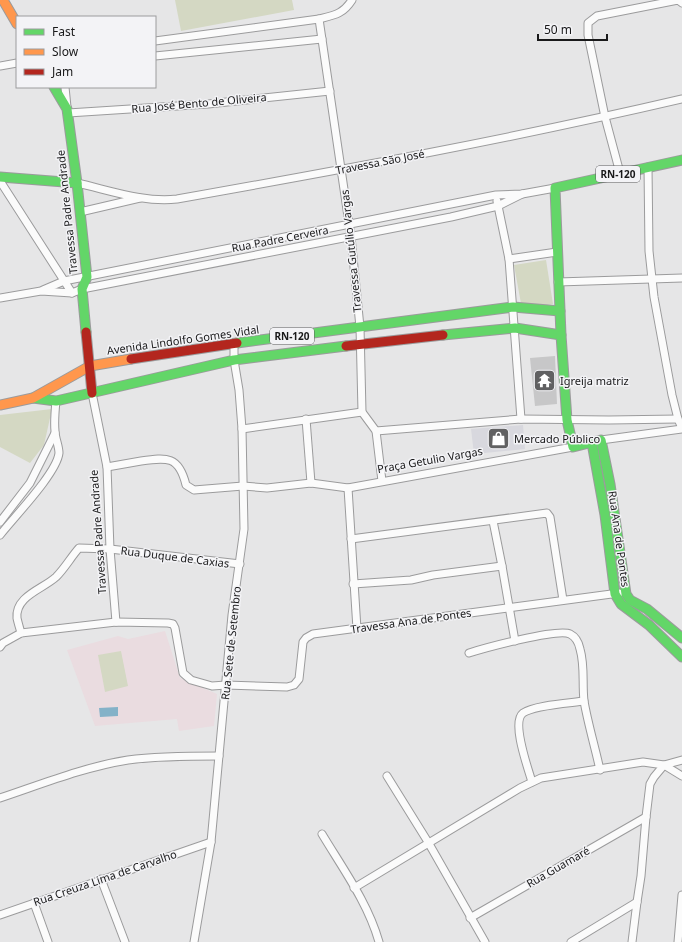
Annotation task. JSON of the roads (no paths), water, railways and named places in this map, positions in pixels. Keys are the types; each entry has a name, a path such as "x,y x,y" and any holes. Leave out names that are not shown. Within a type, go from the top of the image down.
{"main road":[{"path":"3,0 16,22"},
{"name":"Travessa Padre Andrade","path":"55,88 67,111 77,183 87,277 82,290 92,393"},
{"name":"Rua Padre Cerveira","path":"554,188 682,160"},
{"path":"0,177 77,183"},
{"path":"554,188 558,282 567,420 573,447"},
{"name":"Avenida Lindolfo Gomes Vidal","path":"33,398 90,366 234,343 513,307 560,311"},
{"name":"Avenida Lindolfo Gomes Vidal","path":"0,405 33,398 56,400 234,360 360,344 515,328 561,335"},
{"name":"Praça Getulio Vargas","path":"573,447 601,440"},
{"name":"Rua Ana de Pontes","path":"601,440 610,484 625,592 630,600 648,609 682,639"},
{"name":"Rua Ana de Pontes","path":"592,443 615,594 621,604 649,625 682,657"}],"street":[{"path":"156,41 319,19 342,12 352,0"},
{"path":"620,173 605,117 588,23 597,16 678,0 682,3"},
{"name":"Travessa Gutúlio Vargas","path":"319,19 352,237 360,327 362,412"},
{"path":"156,56 322,39"},
{"path":"0,66 16,64"},
{"name":"Travessa Padre Andrade","path":"65,88 67,111"},
{"name":"Rua José Bento de Oliveira","path":"67,111 208,104 330,91"},
{"name":"Travessa São José","path":"77,183 142,198 163,200 177,199 341,170 605,117 682,99"},
{"path":"376,431 521,419 681,424 663,350 654,297 649,251 648,167"},
{"path":"0,181 2,190 72,293"},
{"name":"Rua Padre Cerveira","path":"0,298 40,291 64,281 496,195 522,194 554,188"},
{"name":"Rua Padre Cerveira","path":"40,291 72,293 352,237 498,206 522,194"},
{"path":"496,195 509,259 521,419"},
{"path":"80,212 142,198"},
{"path":"509,259 557,252"},
{"path":"558,282 682,278"},
{"name":"Rua Sete de Setembro","path":"194,942 211,842 232,615 244,529 242,429 239,390 234,360 234,343"},
{"name":"Travessa Padre Andrade","path":"92,393 106,468 110,549 116,622"},
{"path":"0,535 38,489 57,461 59,451 55,433 56,400"},
{"path":"242,429 362,412 376,431 382,481"},
{"path":"306,419 311,483"},
{"name":"Praça Getulio Vargas","path":"601,440 681,424"},
{"path":"0,522 30,483 55,433"},
{"name":"Praça Getulio Vargas","path":"106,468 155,459 171,460 180,469 186,485 194,490 243,486 267,488 311,483 348,488 573,447"},
{"path":"30,483 38,489"},
{"path":"348,488 357,629"},
{"path":"351,539 547,513 550,517 563,600"},
{"path":"493,521 515,641"},
{"name":"Rua Duque de Caxias","path":"21,634 17,617 24,599 55,578 68,564 73,554 79,548 110,549 240,564"},
{"path":"353,584 411,580 433,575 502,566"},
{"name":"Travessa Ana de Pontes","path":"226,685 291,687 299,680 302,646 306,638 313,634 625,592"},
{"path":"0,647 3,643 21,634 116,622 168,623 173,624 175,628 183,673 185,676 201,684 212,686 226,685"},
{"path":"469,652 515,641 559,633 570,634 576,639 580,649 582,661 584,701 600,770"},
{"path":"673,648 682,639"},
{"path":"532,782 521,742 518,723 520,717 529,710 584,701"},
{"path":"0,798 95,767 128,760 163,757 219,756"},
{"path":"632,942 642,876 650,784 664,766 682,760"},
{"path":"354,888 428,842 520,788 541,778 600,770 643,762 664,766 682,776"},
{"path":"387,776 428,842 485,942"},
{"name":"Rua Guamaré","path":"470,918 646,817"},
{"path":"322,834 372,920 379,942"},
{"name":"Rua Creuza Lima de Carvalho","path":"0,915 211,842"},
{"path":"101,879 125,942"},
{"path":"678,942 682,895"},
{"path":"572,942 637,902"},
{"path":"34,903 48,942"}],"water":[{"path":"118,707 118,716 100,717 99,708"}],"place":[{"name":"Igreija matriz","path":"544,381"},
{"name":"Mercado Público","path":"498,439"}]}
